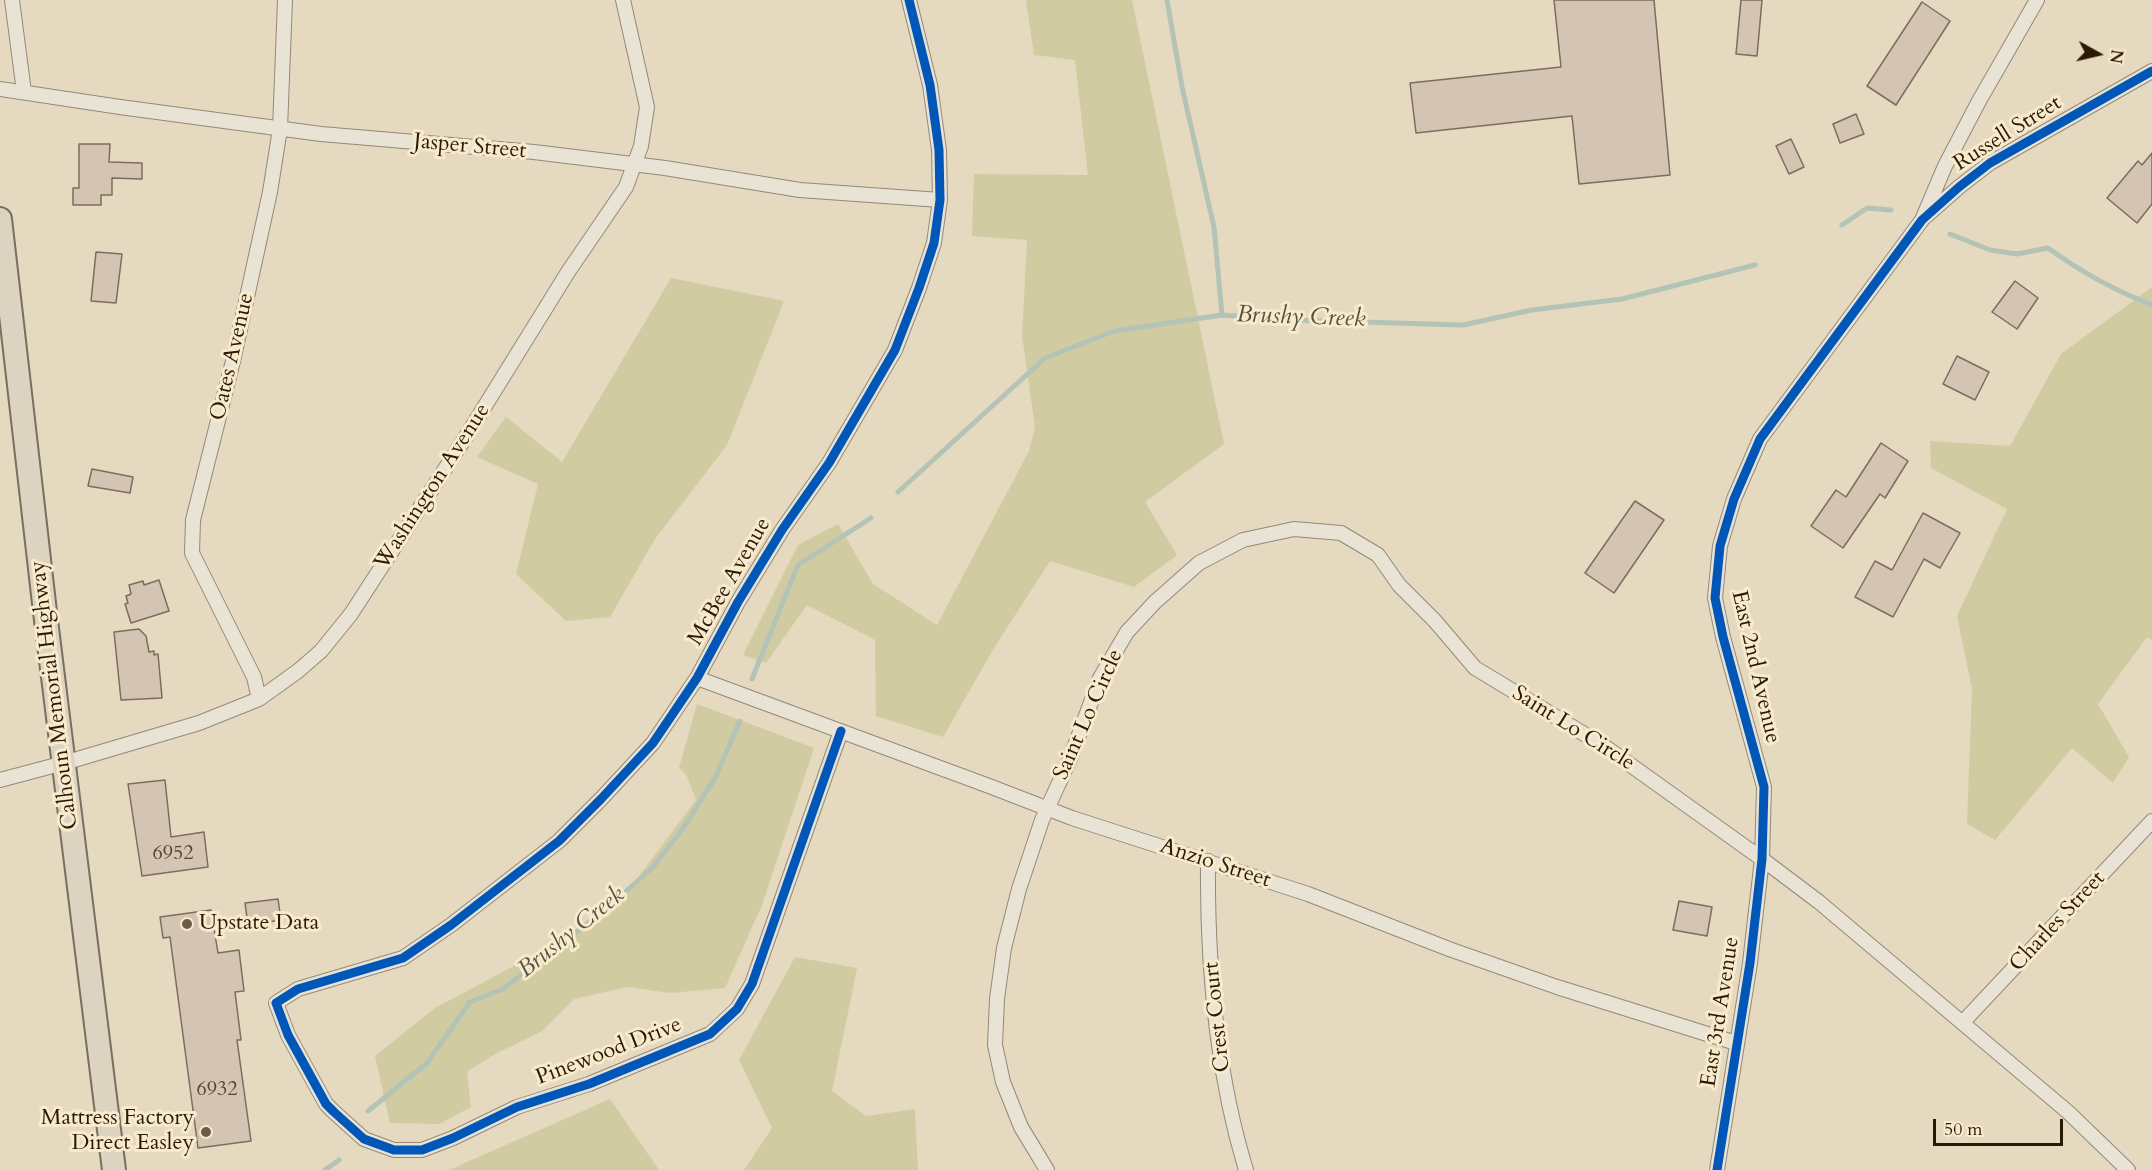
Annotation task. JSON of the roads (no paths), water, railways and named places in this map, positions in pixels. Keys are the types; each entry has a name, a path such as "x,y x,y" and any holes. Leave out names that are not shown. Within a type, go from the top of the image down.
{"highway":[{"name":"Calhoun Memorial Highway","path":"0,219 114,1170"}],"street":[{"path":"12,0 24,92"},
{"name":"Oates Avenue","path":"259,699 254,677 192,553 193,520 246,304 270,192 280,129 285,0"},
{"name":"Washington Avenue","path":"0,780 199,723 259,699 321,651 351,614 467,435 568,272 626,188 640,146 647,107 623,0"},
{"name":"McBee Avenue","path":"276,1003 298,988 402,958 452,925 559,841 601,799 653,743 697,678 738,602 782,530 829,464 895,350 934,243 940,200 939,150 930,85 909,0"},
{"name":"East 2nd Avenue","path":"1762,859 1764,787 1723,637 1715,598 1720,546 1734,499 1760,439 1922,220 1945,166 2037,0"},
{"name":"Russell Street","path":"1922,220 1990,163 2152,71"},
{"name":"Jasper Street","path":"0,89 280,129 534,152 800,190 940,200"},
{"name":"Saint Lo Circle","path":"1047,1170 1021,1127 1003,1082 995,1045 997,999 1004,948 1019,889 1047,808 1070,759 1100,678 1127,632 1155,602 1199,563 1243,540 1294,529 1341,533 1378,555 1399,585 1435,621 1475,668 1604,746 1762,859"},
{"name":"Anzio Street","path":"697,678 1047,808 1308,894 1449,949 1557,987 1736,1044"},
{"name":"Pinewood Drive","path":"276,1003 288,1035 326,1104 364,1139 394,1150 422,1150 518,1107 589,1084 710,1034 737,1009 752,984 841,731"},
{"name":"Charles Street","path":"1963,1022 2152,821"},
{"path":"1762,859 1819,902 1963,1022 2068,1112 2128,1170"},
{"name":"East 3rd Avenue","path":"1717,1170 1750,963 1762,859"},
{"name":"Crest Court","path":"1208,861 1208,919 1225,1085 1246,1170"}],"waterway":[{"path":"1167,0 1182,87 1214,227 1222,315"},
{"name":"Brushy Creek","path":"1842,225 1867,208 1891,210"},
{"name":"Brushy Creek","path":"1950,234 1990,250 2017,254 2048,248 2098,280 2152,305"},
{"name":"Brushy Creek","path":"898,492 1045,358 1114,331 1222,315 1291,320 1463,325 1532,310 1622,299 1755,265"},
{"name":"Brushy Creek","path":"752,679 798,565 871,518"},
{"name":"Brushy Creek","path":"368,1111 427,1063 470,1002 503,989 611,905 653,867 684,827 715,778 740,721"},
{"name":"Brushy Creek","path":"325,1170 339,1160"}],"place":[{"name":"Upstate Data","path":"187,924"},
{"name":"Mattress Factory Direct Easley","path":"206,1132"}]}
